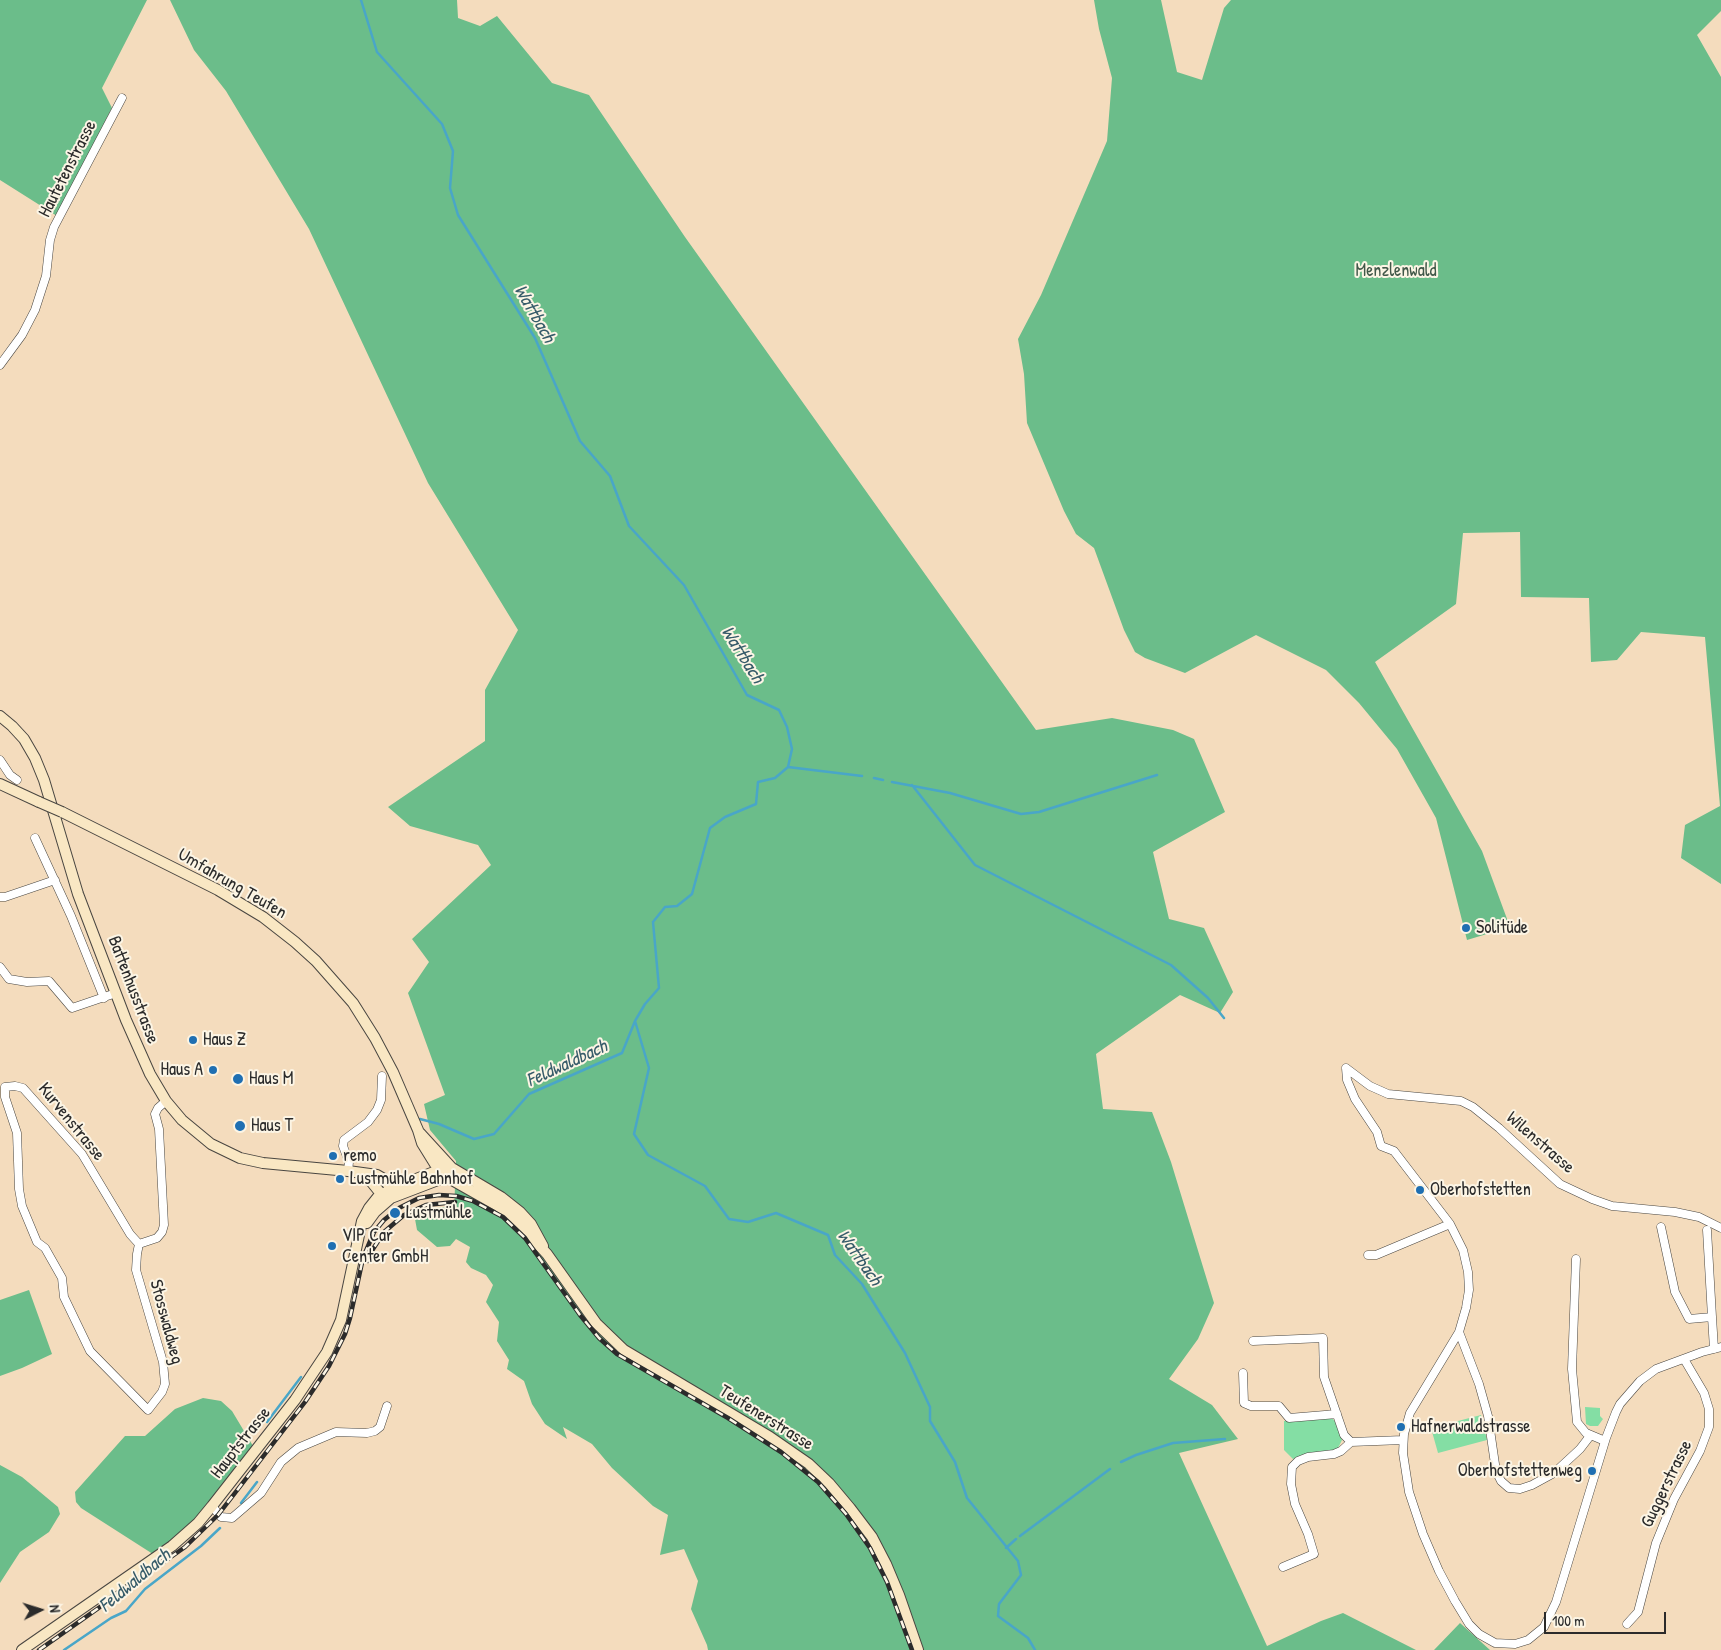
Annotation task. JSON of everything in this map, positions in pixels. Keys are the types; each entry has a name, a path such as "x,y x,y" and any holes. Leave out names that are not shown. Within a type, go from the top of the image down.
{"street":[{"name":"Hautetenstrasse","path":"0,365 22,335 35,310 46,276 51,236 54,227 122,98"},
{"name":"Battenhusstrasse","path":"0,716 24,739 35,758 44,780 76,887 116,993 141,1055 166,1101 192,1130 211,1144 231,1155 262,1164 348,1171 381,1177 388,1182 388,1194"},
{"path":"0,760 10,775 17,780"},
{"name":"Umfahrung Teufen","path":"0,784 62,812 218,890 263,917 295,942 335,982 364,1020 386,1057 418,1130 445,1170"},
{"path":"35,838 55,880 104,998"},
{"path":"0,897 6,897 55,880"},
{"path":"0,966 9,979 27,982 49,981 72,1008 116,993"},
{"name":"Wilenstrasse","path":"1450,1224 1394,1151 1380,1146 1377,1132 1356,1099 1347,1080 1346,1068 1370,1086 1388,1094 1446,1099 1461,1102 1474,1108 1499,1128 1560,1184 1592,1199 1612,1206 1675,1212 1699,1217 1721,1228"},
{"path":"348,1171 349,1162 343,1146 344,1140 368,1122 377,1110 381,1100 382,1076"},
{"name":"Kurvenstrasse","path":"64,1297 62,1278 45,1248 37,1242 22,1206 19,1189 17,1133 2,1084 23,1088 82,1154 130,1234 139,1244"},
{"path":"139,1244 157,1238 162,1232 164,1225 159,1129 155,1114 158,1108 166,1101"},
{"path":"388,1194 445,1170"},
{"name":"Teufenerstrasse","path":"445,1170 501,1197 520,1212 537,1233 547,1254 596,1323 624,1350 770,1436 809,1464 829,1483 872,1537 899,1595 918,1650"},
{"name":"Hauptstrasse","path":"22,1650 172,1546 198,1523 212,1506 295,1400 327,1352 343,1312 363,1216 373,1203 388,1194"},
{"path":"1368,1255 1376,1256 1450,1224 1463,1250 1468,1272 1466,1308 1459,1332 1414,1404 1404,1429 1404,1463 1413,1505 1423,1534 1455,1601 1473,1629 1489,1640 1508,1645 1522,1643 1534,1636 1544,1627 1550,1617 1605,1441 1616,1412 1634,1387 1656,1369 1718,1348 1712,1317 1708,1230"},
{"path":"1661,1227 1675,1292 1689,1319 1712,1317"},
{"name":"Stosswaldweg","path":"64,1297 90,1351 148,1410 162,1392 165,1378 136,1270 139,1244"},
{"path":"1576,1258 1572,1369 1578,1422 1582,1430 1590,1436 1605,1441"},
{"path":"1459,1332 1479,1384 1488,1416 1496,1471 1501,1481 1509,1488 1520,1489 1554,1473 1580,1449 1590,1436"},
{"path":"1253,1341 1322,1338 1324,1377 1344,1435 1351,1442"},
{"name":"Guggerstrasse","path":"1627,1624 1638,1612 1656,1543 1674,1499 1700,1451 1709,1427 1709,1409 1704,1393 1684,1359"},
{"path":"1243,1373 1244,1403 1251,1406 1279,1406 1289,1418 1336,1414"},
{"path":"212,1506 221,1517 232,1518 261,1493 281,1462 298,1448 336,1432 367,1433 375,1431 380,1427 387,1406"},
{"path":"1283,1567 1314,1554 1295,1504 1291,1484 1292,1467 1298,1460 1334,1454 1341,1451 1351,1442 1403,1440"}],"green space":[{"path":"0,0 147,0 102,88 112,108 57,216 0,180"},
{"path":"170,0 457,0 458,18 480,26 497,16 552,83 589,95 685,237 1036,730 1112,718 1173,730 1194,739 1225,812 1153,852 1169,919 1204,928 1233,992 1220,1013 1180,995 1096,1054 1103,1109 1152,1112 1171,1162 1214,1303 1198,1339 1169,1379 1212,1405 1238,1439 1179,1453 1267,1646 1343,1613 1416,1650 708,1650 691,1609 698,1581 684,1549 660,1555 668,1515 653,1506 612,1468 592,1444 563,1427 567,1439 545,1424 532,1404 524,1381 507,1369 509,1360 497,1341 499,1322 486,1302 493,1285 486,1275 471,1268 466,1262 470,1247 456,1239 450,1246 437,1247 417,1230 415,1219 430,1209 443,1207 454,1212 456,1161 430,1130 424,1104 445,1095 408,993 429,962 412,939 491,865 478,845 410,826 388,807 485,741 485,690 518,630 428,483 309,229 226,91 194,50"},
{"name":"Menzlenwald","path":"1094,0 1161,0 1177,72 1202,80 1224,8 1231,0 1721,0 1721,11 1697,35 1721,77 1721,884 1681,858 1685,825 1720,806 1705,637 1641,632 1617,660 1591,662 1589,598 1521,597 1520,532 1463,533 1456,604 1375,662 1482,851 1510,927 1467,940 1436,818 1397,749 1359,703 1326,670 1256,635 1185,673 1145,658 1135,652 1124,630 1094,548 1076,534 1064,511 1027,423 1024,374 1018,339 1041,295 1107,141 1112,78 1099,29"},
{"path":"29,1290 52,1354 0,1376 0,1300"},
{"path":"203,1398 221,1401 232,1411 256,1451 212,1506 156,1556 81,1508 76,1502 75,1492 125,1436 145,1436 175,1409"},
{"path":"1585,1407 1600,1408 1600,1416 1603,1419 1598,1426 1586,1424"},
{"path":"1481,1415 1487,1440 1438,1453 1431,1428"},
{"path":"1332,1418 1337,1424 1342,1440 1337,1450 1308,1453 1293,1459 1284,1450 1284,1421"},
{"path":"0,1465 22,1477 58,1507 60,1514 49,1532 20,1552 0,1583"},
{"path":"1460,1623 1490,1650 1434,1650"}],"waterway":[{"name":"Wattbach","path":"361,0 377,52 442,124 453,151 450,188 458,215 535,338 580,441 610,476 629,526 684,585 747,695 779,710 787,727 792,749 788,767 775,778 758,782 756,804 725,817 710,828 692,894 677,906 665,907 653,922 659,988 645,1004 635,1021 649,1068 634,1134 648,1155 705,1186 729,1219 748,1222 776,1213 828,1235 835,1255 862,1284 905,1353 930,1407 930,1421 955,1462 967,1498 1018,1561 1021,1575 999,1604 998,1616 1028,1638 1035,1650"},
{"path":"788,767 862,776"},
{"path":"892,782 950,793 1021,814 1039,812 1157,775"},
{"path":"874,778 883,780"},
{"path":"912,785 975,865 1171,965 1208,998 1224,1018"},
{"name":"Feldwaldbach","path":"420,1119 439,1124 474,1139 494,1134 529,1094 622,1053 635,1021"},
{"name":"Feldwaldbach","path":"267,1422 301,1377"},
{"path":"1121,1462 1173,1443 1225,1439"},
{"path":"1020,1536 1110,1469"},
{"name":"Feldwaldbach","path":"241,1503 257,1482"},
{"name":"Feldwaldbach","path":"64,1650 111,1618 126,1611 145,1589 201,1546 220,1528"},
{"path":"1006,1548 1016,1539"}],"railway":[{"path":"39,1650 185,1547 218,1515 305,1402 329,1366 345,1334 363,1258 374,1232 384,1220 399,1208 419,1198 439,1195 456,1196 473,1201 503,1217 525,1238 580,1315 599,1338 617,1354 728,1418 781,1452 818,1482 846,1514 870,1548 887,1582 912,1650"},
{"path":"368,1261 384,1232 404,1215 426,1205 455,1202"}],"place":[{"name":"Solitüde","path":"1466,928"},
{"name":"Haus Z","path":"193,1040"},
{"name":"Haus A","path":"213,1070"},
{"name":"Haus M","path":"238,1079"},
{"name":"Haus T","path":"240,1126"},
{"name":"remo","path":"333,1156"},
{"name":"Lustmühle Bahnhof","path":"340,1179"},
{"name":"Oberhofstetten","path":"1420,1190"},
{"name":"Lustmühle","path":"395,1213"},
{"name":"VIP Car Center GmbH","path":"332,1246"},
{"name":"Hafnerwaldstrasse","path":"1401,1427"},
{"name":"Oberhofstettenweg","path":"1592,1471"}]}
